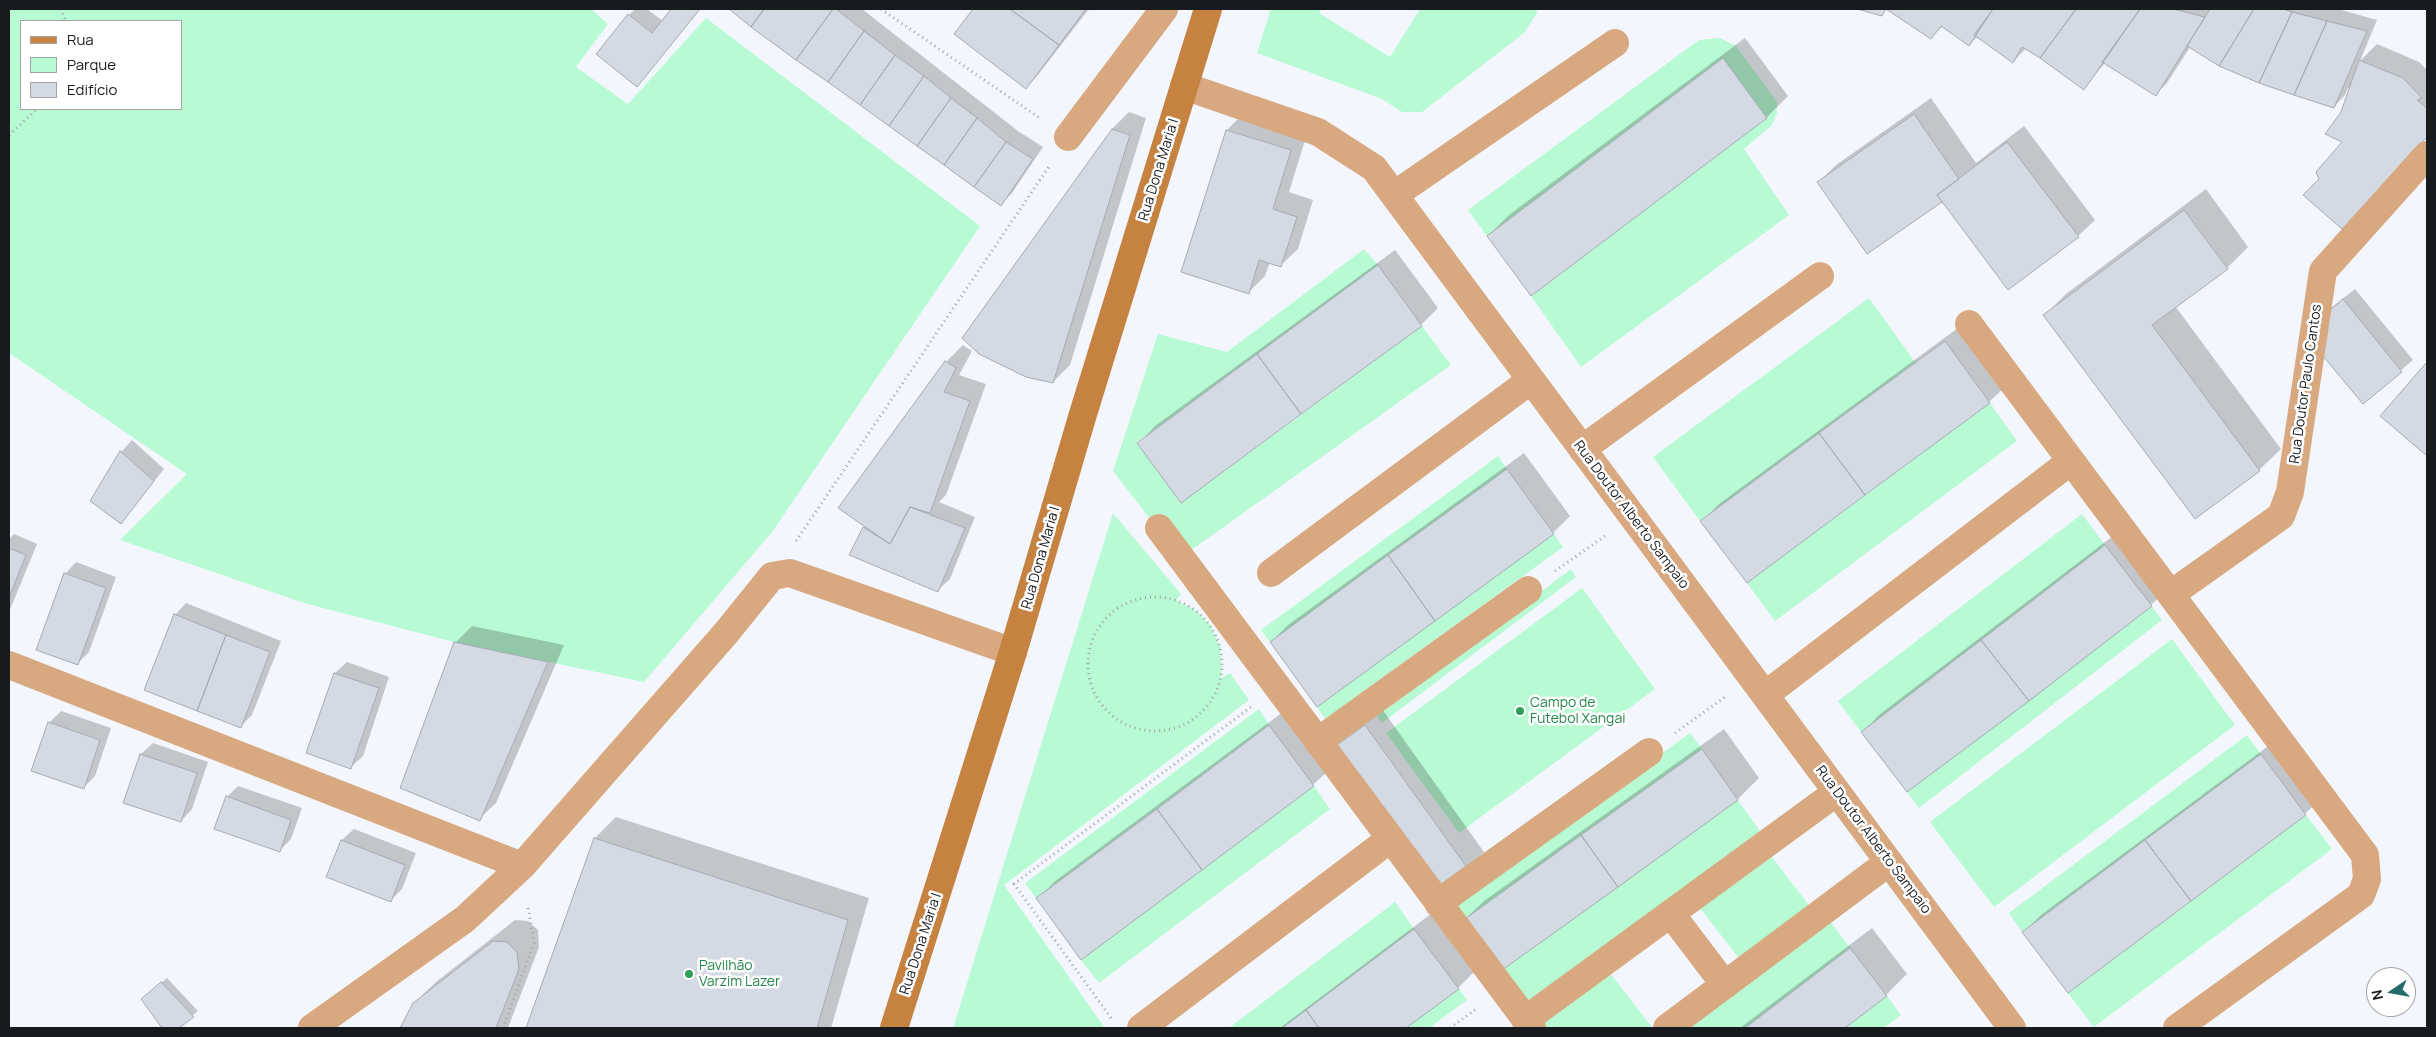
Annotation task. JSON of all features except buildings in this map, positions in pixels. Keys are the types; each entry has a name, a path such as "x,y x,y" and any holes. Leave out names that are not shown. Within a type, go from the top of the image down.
{"main road":[{"name":"Rua Dona Maria I","path":"894,1028 1014,652 1080,424 1208,9"}],"street":[{"path":"1068,137 1164,9"},
{"path":"1394,194 1615,43"},
{"name":"Rua Doutor Alberto Sampaio","path":"1184,86 1318,132 1374,168 1889,862 2007,1026"},
{"name":"Rua Doutor Paulo Cantos","path":"2172,594 2281,516 2290,492 2323,271 2427,155"},
{"path":"1582,449 1820,276"},
{"path":"1969,324 2365,855 2367,879 2361,895 2177,1028"},
{"path":"1271,573 1531,380"},
{"path":"1759,686 2071,461"},
{"path":"1159,528 1529,1024 1672,914 1837,792"},
{"path":"312,1028 465,919 522,866 726,634 772,576 790,574 1014,652"},
{"path":"1318,741 1528,590"},
{"path":"9,665 522,866"},
{"path":"1438,904 1649,752"},
{"path":"1141,1028 1390,838"},
{"path":"1667,1028 1889,862"},
{"path":"1672,914 1725,985"}],"path":[{"path":"772,576 1068,137 881,9"},
{"path":"9,135 35,110"},
{"path":"1528,590 1632,516"},
{"path":"1154,597 1175,600 1195,610 1210,625 1220,646 1222,669 1216,691 1204,710 1187,724 1165,731 1142,731 1121,723 1103,708 1092,690 1088,668 1089,647 1098,627 1114,611 1132,600 1154,597"},
{"path":"1649,752 1759,686"},
{"path":"1113,1020 1014,884 1278,687"},
{"path":"503,1028 534,944 528,905"}],"green space":[{"path":"9,9 591,9 608,24 576,67 628,104 706,18 980,226 772,532 644,682 454,642 304,603 120,540 187,474 9,353"},
{"path":"1271,9 1321,9 1319,13 1390,57 1420,9 1536,9 1537,13 1524,33 1422,112 1402,112 1382,99 1257,53"},
{"path":"1720,38 1736,46 1777,102 1777,113 1772,125 1744,149 1789,215 1581,367 1531,296 1767,118 1723,58 1487,236 1468,210 1699,40"},
{"path":"1364,249 1378,265 1137,442 1181,503 1422,326 1451,365 1180,558 1113,471 1158,334 1227,352"},
{"path":"1869,298 1915,362 1700,521 1653,457"},
{"path":"1990,403 2017,441 1775,621 1747,583"},
{"path":"1498,456 1507,469 1270,642 1261,630"},
{"path":"1113,513 1181,594 1176,600 1195,610 1210,625 1220,646 1222,669 1220,679 1230,673 1249,700 1004,885 1105,1028 953,1028"},
{"path":"2082,514 2105,545 1861,732 1838,701"},
{"path":"1554,534 1563,547 1325,719 1317,707"},
{"path":"1571,569 1576,577 1382,723 1377,716"},
{"name":"Campo de Futebol Xangai","path":"1582,588 1655,689 1459,833 1386,733"},
{"path":"2152,606 2162,620 1919,808 1907,792"},
{"path":"2172,639 2235,725 1994,907 1930,822"},
{"path":"1259,709 1269,725 1036,898 1025,883"},
{"path":"1690,733 1702,749 1461,922 1449,906"},
{"path":"2247,735 2261,754 2022,932 2009,913"},
{"path":"1314,786 1330,809 1099,983 1081,960"},
{"path":"1738,800 1762,834 1522,1007 1498,973"},
{"path":"2306,815 2332,849 2094,1027 2068,993"},
{"path":"1766,849 1811,908 1741,961 1696,903"},
{"path":"1395,902 1414,929 1283,1028 1229,1028"},
{"path":"1825,914 1850,948 1745,1028 1675,1028"},
{"path":"1606,968 1651,1026 1649,1028 1541,1028 1536,1022"},
{"path":"1459,989 1467,1000 1429,1028 1406,1028"},
{"path":"1887,996 1901,1015 1884,1028 1845,1028"}],"place":[{"name":"Campo de Futebol Xangai","path":"1520,711"},
{"name":"Pavilhão Varzim Lazer","path":"689,974"}]}
